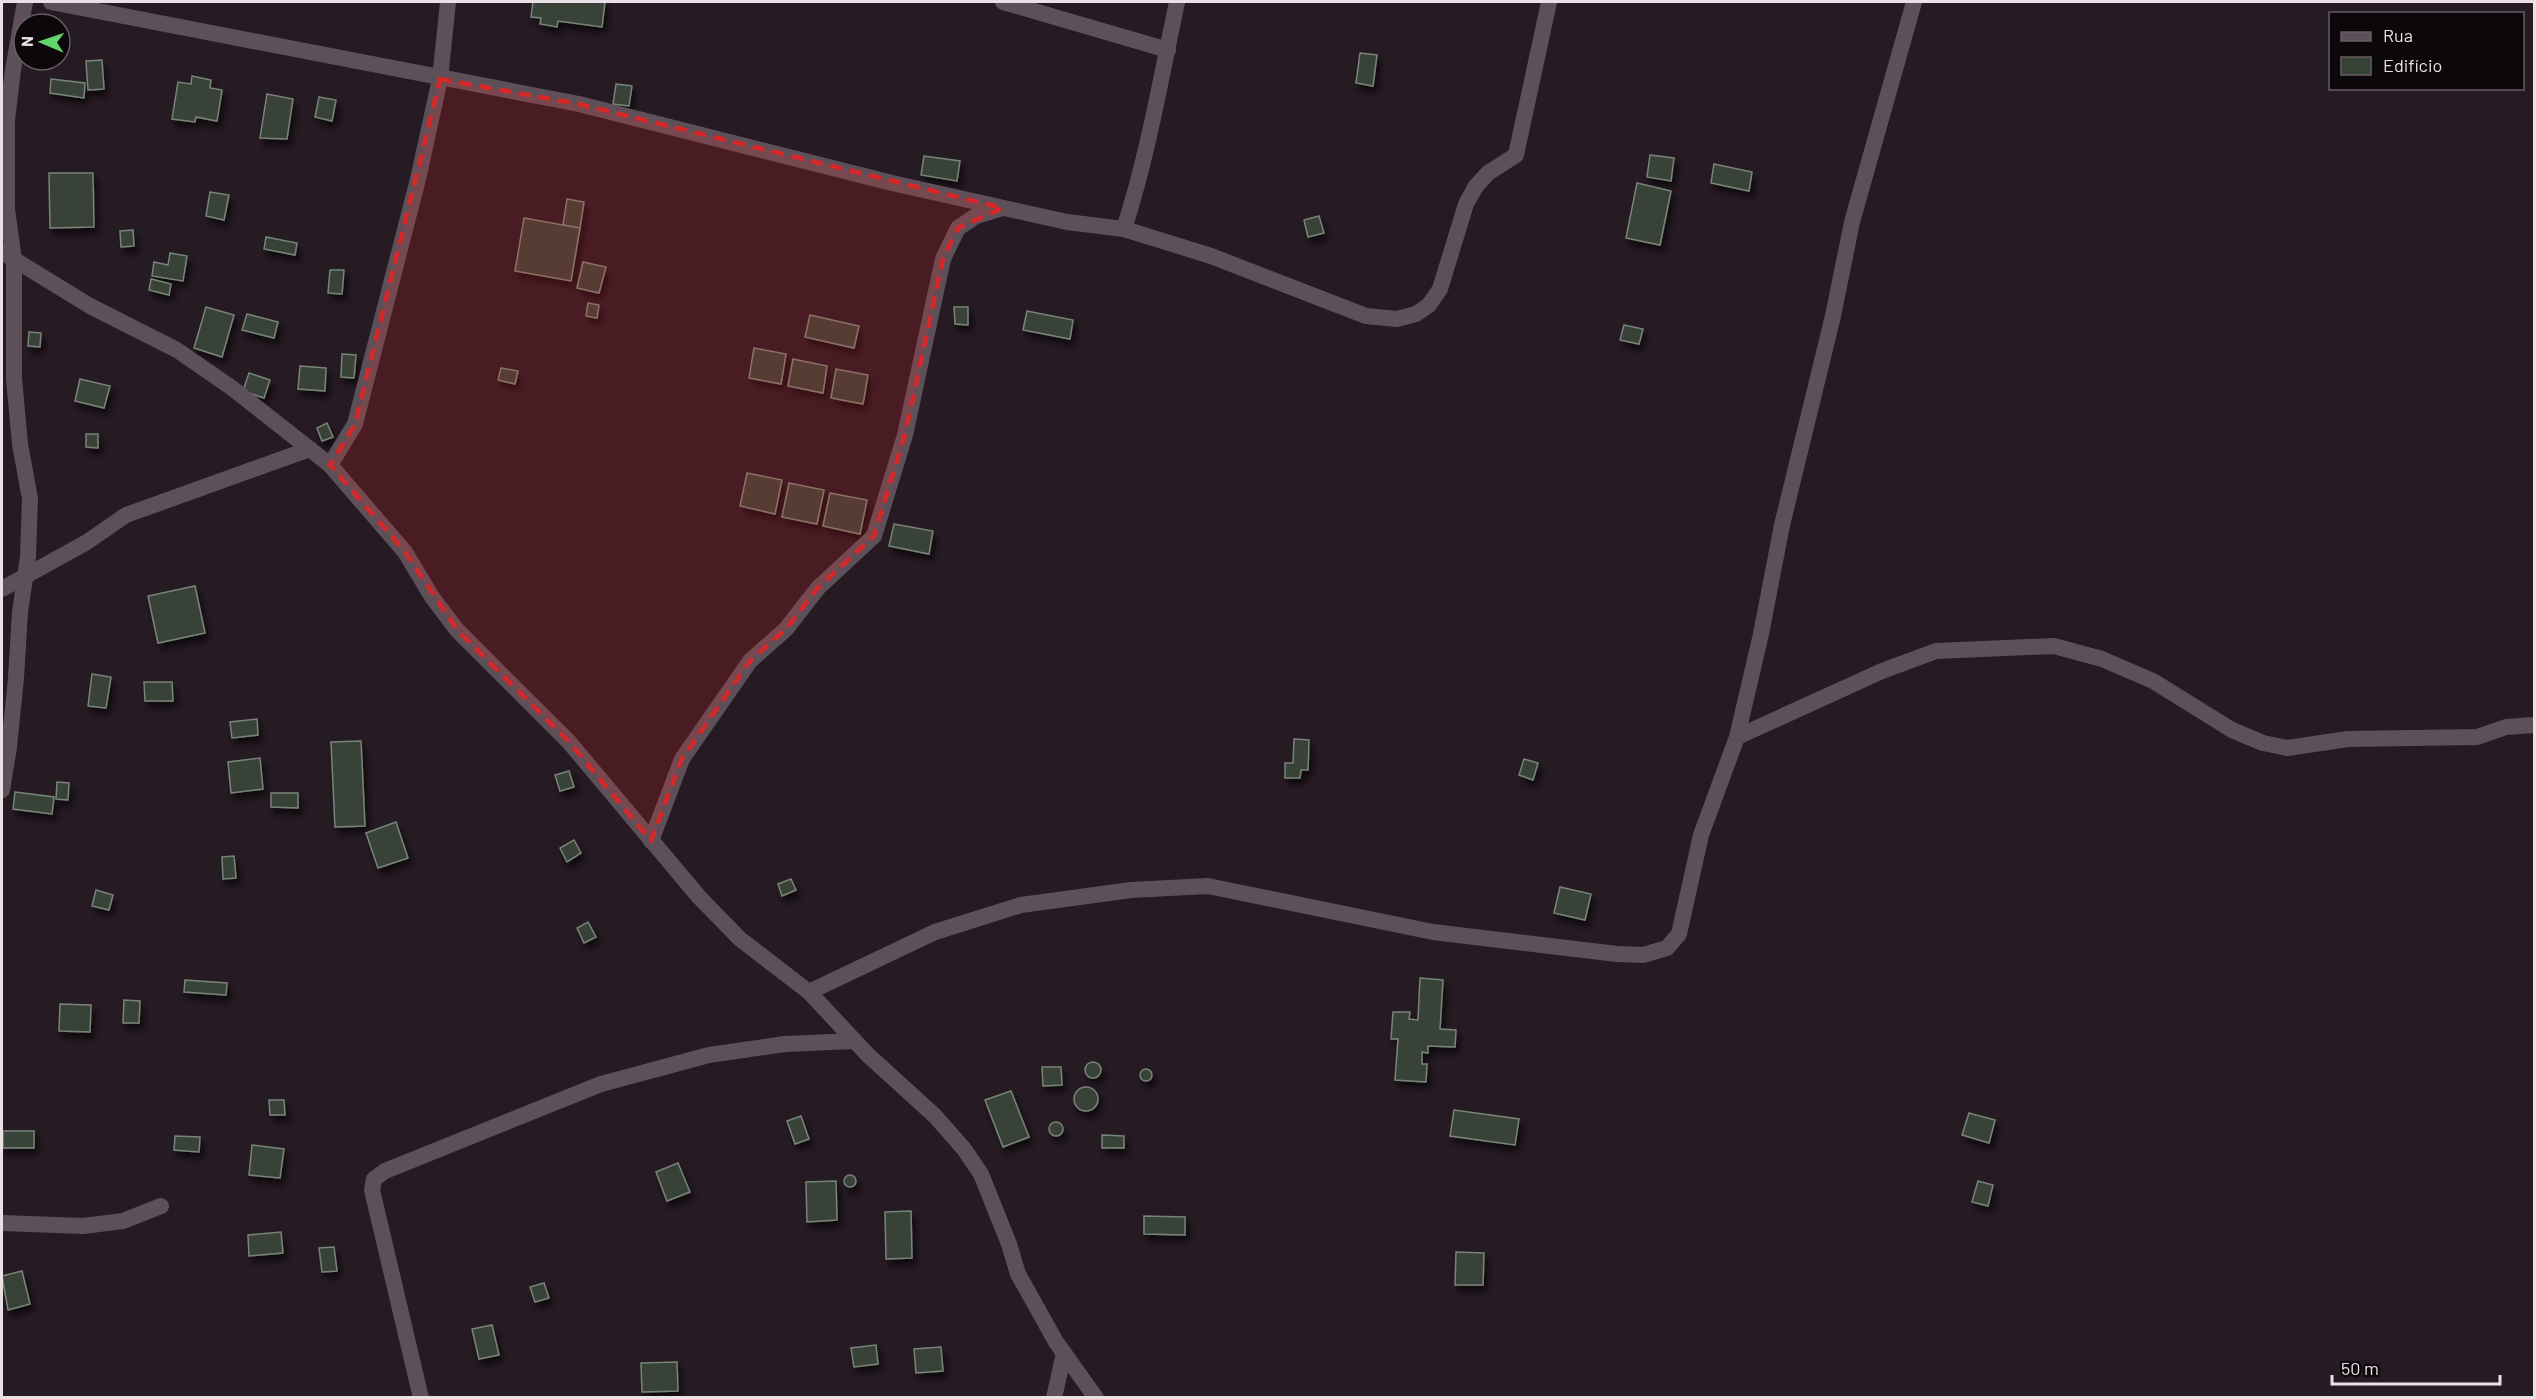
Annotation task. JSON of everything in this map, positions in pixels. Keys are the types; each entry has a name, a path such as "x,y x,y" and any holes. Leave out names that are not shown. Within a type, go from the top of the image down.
{"street":[{"path":"2,789 9,747 30,499 20,444 14,379 7,209 8,120 13,70 25,2"},
{"path":"51,2 440,79 579,104 1003,208 1067,222 1124,229 1211,256 1366,316 1396,319 1416,314 1430,305 1440,289 1466,204 1476,186 1488,173 1516,155 1538,42 1549,2"},
{"path":"330,465 355,424 418,179 440,79 448,2"},
{"path":"1003,2 1168,50"},
{"path":"1124,229 1138,185 1177,2"},
{"path":"809,992 935,932 1021,905 1131,890 1208,886 1433,932 1643,955 1667,948 1679,934 1701,835 1737,737 1761,634 1782,525 1833,316 1852,222 1914,2"},
{"path":"651,841 682,759 750,662 786,629 818,588 874,536 905,435 944,259 958,228 976,216 1003,208"},
{"path":"8,256 90,306 177,350 232,388 330,465 405,552 432,597 457,630 569,742 699,897 740,939 809,992 854,1041 935,1116 964,1149 981,1174 1009,1244 1018,1274 1064,1353 1096,1398"},
{"path":"2,589 25,579 87,542 126,515 310,449"},
{"path":"1737,737 1882,671 1936,651 2054,646 2102,659 2143,676 2232,730 2263,743 2287,747 2348,739 2476,737 2506,727 2535,725"},
{"path":"421,1398 372,1190 374,1179 385,1171 420,1156 600,1084 709,1055 785,1044 854,1041"},
{"path":"2,1223 83,1226 123,1221 160,1206"},
{"path":"1054,1398 1064,1353"}],"highlighted area":[{"path":"440,79 579,104 1003,208 958,228 943,259 905,435 874,536 818,588 786,629 750,661 682,759 651,841 569,742 457,630 405,552 330,465 355,424"}],"building":[{"path":"533,2 605,2 602,27 558,21 557,27 540,24 541,18 531,17"},
{"path":"1360,53 1377,55 1373,86 1356,83"},
{"path":"102,60 104,89 88,90 86,61"},
{"path":"192,76 211,80 210,88 222,90 217,121 196,117 195,122 172,119 178,82 191,84"},
{"path":"51,79 85,83 84,98 50,93"},
{"path":"616,84 632,86 629,106 613,104"},
{"path":"267,94 293,99 287,139 260,138"},
{"path":"319,97 336,100 332,121 315,117"},
{"path":"1650,155 1674,158 1671,181 1647,177"},
{"path":"924,156 960,161 957,181 921,175"},
{"path":"1714,164 1752,172 1749,191 1711,183"},
{"path":"49,173 93,173 94,227 50,228"},
{"path":"1637,183 1671,191 1660,245 1626,238"},
{"path":"210,192 229,195 224,220 206,216"},
{"path":"567,199 584,202 580,228 563,225"},
{"path":"1319,216 1324,233 1308,237 1304,220"},
{"path":"524,218 580,228 571,281 515,271"},
{"path":"133,230 134,246 121,247 120,231"},
{"path":"266,237 297,243 295,255 264,249"},
{"path":"170,253 187,256 183,281 152,276 154,262 168,265"},
{"path":"583,262 606,267 599,293 577,288"},
{"path":"330,270 344,270 342,294 328,293"},
{"path":"151,279 171,284 169,295 149,290"},
{"path":"588,303 599,305 597,318 586,316"},
{"path":"206,307 234,315 222,357 194,348"},
{"path":"954,307 968,307 968,325 955,324"},
{"path":"1027,311 1073,320 1070,339 1023,330"},
{"path":"247,314 278,322 274,338 242,330"},
{"path":"810,315 859,326 854,348 805,337"},
{"path":"1624,325 1643,329 1639,344 1620,340"},
{"path":"29,332 41,333 40,347 28,346"},
{"path":"754,348 786,354 781,384 749,378"},
{"path":"342,354 356,355 354,378 341,377"},
{"path":"793,359 827,366 823,393 788,386"},
{"path":"300,366 326,368 325,391 298,389"},
{"path":"501,368 518,371 515,384 498,380"},
{"path":"836,369 868,375 863,404 831,398"},
{"path":"249,373 270,380 264,398 243,391"},
{"path":"80,379 110,386 104,408 75,401"},
{"path":"327,423 333,437 322,441 317,428"},
{"path":"86,434 98,434 98,448 86,447"},
{"path":"747,473 782,480 775,514 740,506"},
{"path":"789,483 824,490 817,524 782,517"},
{"path":"830,493 867,500 860,534 823,526"},
{"path":"894,524 933,531 929,554 889,546"},
{"path":"195,586 205,633 158,643 148,596"},
{"path":"92,674 111,677 106,708 88,706"},
{"path":"144,682 172,682 173,701 145,701"},
{"path":"257,719 258,735 232,738 230,722"},
{"path":"1294,739 1309,740 1308,770 1301,770 1300,778 1285,778 1285,763 1293,763"},
{"path":"361,741 365,826 335,827 331,742"},
{"path":"260,758 263,789 231,793 228,762"},
{"path":"1524,759 1538,763 1533,780 1519,775"},
{"path":"569,771 574,787 560,791 555,775"},
{"path":"57,782 69,783 68,800 56,799"},
{"path":"15,792 54,797 52,814 13,809"},
{"path":"271,793 298,793 298,808 271,807"},
{"path":"396,822 408,858 378,868 366,833"},
{"path":"574,840 581,853 567,862 560,848"},
{"path":"234,856 236,878 223,879 222,857"},
{"path":"791,879 796,890 782,896 778,884"},
{"path":"1560,887 1591,894 1585,920 1554,913"},
{"path":"96,890 113,895 109,910 92,906"},
{"path":"588,922 596,937 584,943 577,928"},
{"path":"1420,978 1443,980 1440,1029 1456,1030 1455,1047 1428,1046 1428,1053 1422,1052 1422,1064 1427,1064 1426,1082 1395,1080 1398,1039 1391,1039 1393,1012 1410,1012 1409,1019 1418,1020"},
{"path":"185,980 227,983 226,995 184,992"},
{"path":"124,1000 140,1001 139,1023 123,1023"},
{"path":"60,1004 91,1005 90,1032 59,1031"},
{"path":"1093,1062 1101,1070 1093,1078 1085,1070"},
{"path":"1042,1067 1061,1067 1062,1085 1043,1086"},
{"path":"1148,1069 1152,1075 1148,1081 1144,1081 1140,1073"},
{"path":"1086,1087 1095,1090 1098,1099 1095,1108 1086,1111 1077,1108 1074,1099 1077,1090"},
{"path":"1011,1091 1029,1137 1003,1147 985,1100"},
{"path":"269,1100 284,1100 285,1115 270,1115"},
{"path":"1454,1110 1519,1119 1515,1145 1450,1136"},
{"path":"1969,1113 1995,1120 1989,1143 1962,1135"},
{"path":"801,1116 809,1139 795,1144 787,1121"},
{"path":"1056,1122 1061,1124 1063,1129 1061,1134 1056,1136 1051,1134 1049,1129 1051,1124"},
{"path":"3,1131 34,1131 34,1148 3,1148"},
{"path":"1102,1135 1124,1136 1124,1148 1102,1148"},
{"path":"175,1136 200,1137 199,1152 174,1150"},
{"path":"252,1145 284,1149 280,1178 249,1175"},
{"path":"678,1163 690,1192 667,1201 656,1172"},
{"path":"850,1175 856,1181 850,1187 844,1181"},
{"path":"836,1181 837,1220 807,1222 806,1182"},
{"path":"1978,1181 1993,1185 1988,1206 1972,1202"},
{"path":"911,1211 912,1258 886,1259 885,1212"},
{"path":"1144,1216 1185,1217 1185,1235 1144,1234"},
{"path":"281,1232 283,1253 249,1256 248,1235"},
{"path":"334,1247 337,1271 322,1272 319,1248"},
{"path":"1456,1252 1484,1253 1483,1285 1455,1285"},
{"path":"22,1271 30,1304 8,1310 2,1276"},
{"path":"544,1283 549,1298 535,1302 530,1287"},
{"path":"492,1325 499,1355 479,1359 472,1329"},
{"path":"876,1345 878,1364 854,1367 851,1348"},
{"path":"941,1347 943,1371 916,1373 914,1349"},
{"path":"677,1362 678,1391 642,1392 641,1363"}]}
